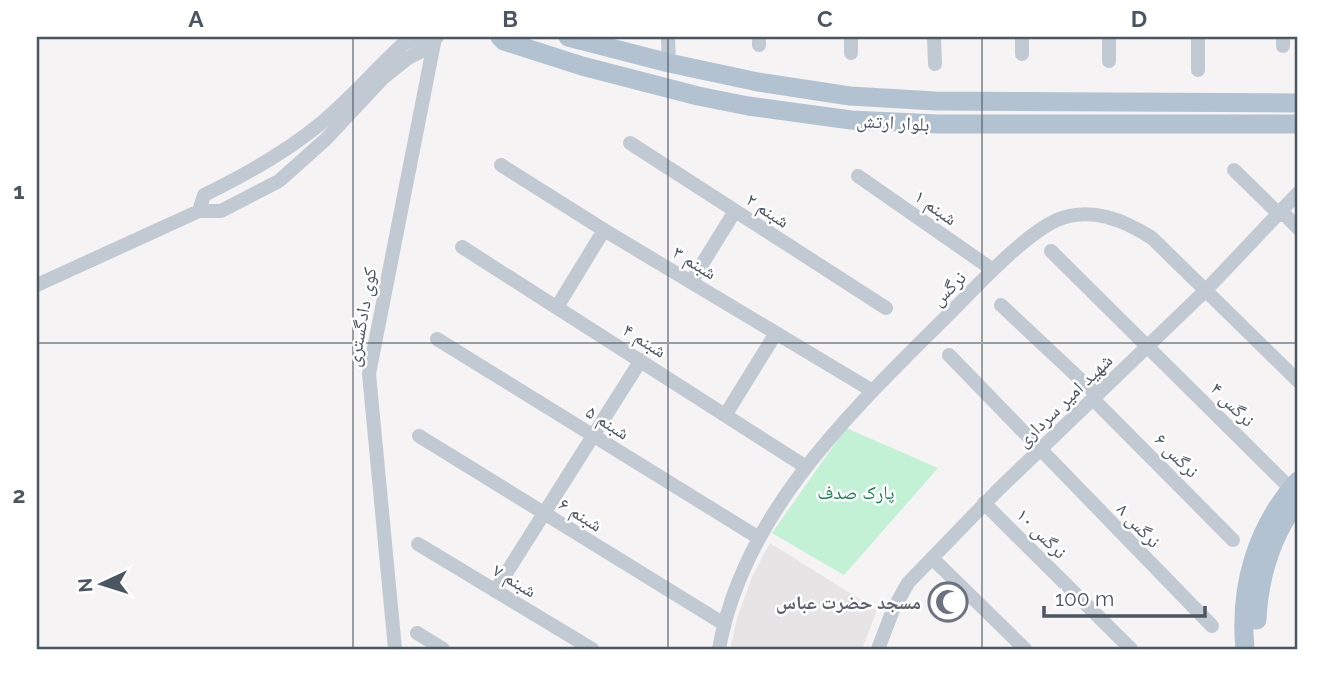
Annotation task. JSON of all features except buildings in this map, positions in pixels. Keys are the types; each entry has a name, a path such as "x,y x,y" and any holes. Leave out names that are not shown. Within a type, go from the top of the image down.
{"main road":[{"name":"بلوار ارتش","path":"500,37 503,41 652,86 748,106 840,118 916,124 1298,124"},
{"name":"بلوار ارتش","path":"568,37 758,82 850,96 935,101 1298,103"},
{"path":"1245,649 1245,601 1254,556 1270,517 1296,490"},
{"path":"1257,649 1257,608 1265,569 1275,537 1296,490"}],"street":[{"path":"199,211 204,195 254,170 288,148 321,123 402,45 415,39 437,37"},
{"path":"37,285 199,211 221,211 279,181 326,139 388,73 424,50 437,37"},
{"name":"کوی دادگستری","path":"395,649 369,374 437,37"},
{"path":"668,37 669,63"},
{"path":"850,53 851,37"},
{"path":"934,37 935,64"},
{"path":"1022,37 1022,54"},
{"path":"1109,37 1109,61"},
{"path":"1198,37 1198,70"},
{"name":"شبنم ۲","path":"631,143 886,308"},
{"name":"شبنم ۳","path":"501,165 871,390"},
{"path":"1234,170 1298,228"},
{"name":"شبنم ۱","path":"858,176 993,270"},
{"name":"شهید امیر سرداری","path":"878,649 893,610 908,583 984,503 1206,290 1298,193"},
{"path":"691,282 735,211"},
{"name":"نرگس","path":"719,649 724,624 745,566 759,538 806,467 871,390 993,270 1034,234 1056,220 1101,215 1135,227 1152,238 1298,381"},
{"path":"557,307 604,230"},
{"name":"شبنم ۴","path":"462,247 806,467"},
{"name":"نرگس ۴","path":"1051,251 1296,490"},
{"name":"نرگس ۶","path":"1001,305 1095,397 1233,540"},
{"path":"726,414 776,333"},
{"name":"شبنم ۵","path":"437,339 759,538"},
{"name":"نرگس ۸","path":"949,355 1212,626"},
{"path":"495,591 641,360"},
{"name":"شبنم ۶","path":"419,436 724,624"},
{"name":"نرگس ۱۰","path":"984,503 1131,649"},
{"name":"شبنم ۷","path":"418,544 592,649"},
{"path":"932,558 1025,649"},
{"path":"417,633 443,649"}],"shaded area":[{"path":"770,543 877,610 862,649 730,649 737,618 753,575"}],"green space":[{"name":"پارک صدف","path":"846,428 938,468 844,575 772,533"}],"place":[{"name":"مسجد حضرت عباس","path":"948,602"}]}
